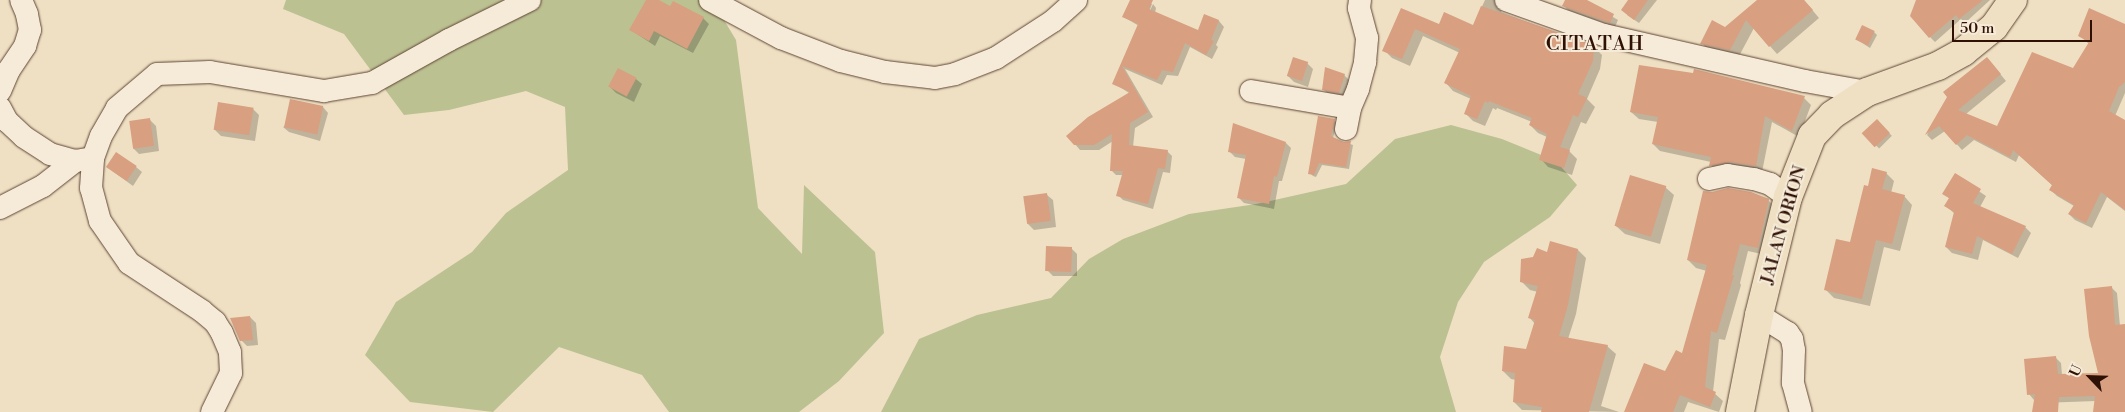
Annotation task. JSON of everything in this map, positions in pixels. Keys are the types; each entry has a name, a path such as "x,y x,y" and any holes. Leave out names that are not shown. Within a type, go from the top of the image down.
{"highway":[{"name":"JALAN ORION","path":"1740,412 1758,315 1788,197 1812,136 1832,115 1868,92 1938,66 1963,52 1994,27 2013,0"}],"street":[{"path":"0,91 9,70 26,46 30,30 21,0"},
{"path":"0,208 42,186 84,159 101,136 117,108 157,74 210,72 324,91 372,83 449,40 530,0"},
{"path":"710,0 782,38 841,61 886,72 935,78 955,74 996,58 1053,21 1076,0"},
{"path":"1251,91 1348,119 1365,62 1367,38 1359,8 1360,0"},
{"path":"1506,0 1604,35 1805,81 1868,92"},
{"path":"0,108 7,121 24,137 50,154 84,159"},
{"path":"84,159 104,230 129,263 202,311 215,322 222,333 230,352 230,373 212,412"},
{"path":"1709,179 1728,176 1754,179 1770,184 1788,197"},
{"path":"1758,315 1788,332 1792,339 1794,350 1793,383 1802,412"}],"green space":[{"path":"286,0 712,0 736,40 758,208 802,254 804,185 875,252 884,333 839,381 799,412 669,412 642,375 559,347 493,412 410,402 365,355 396,302 472,252 506,213 568,170 565,107 526,91 449,110 404,115 344,34 283,9"},
{"path":"1451,125 1502,139 1556,161 1577,185 1550,217 1484,262 1458,302 1440,357 1456,412 881,412 919,339 977,315 1051,298 1089,259 1123,239 1189,214 1256,204 1346,184 1395,139"}],"building":[{"path":"646,0 659,0 670,6 673,1 704,17 687,49 654,31 649,41 629,30"},
{"path":"1130,0 1153,0 1149,9 1198,30 1204,14 1219,20 1211,40 1214,41 1206,55 1185,43 1173,72 1162,70 1157,80 1122,66 1148,112 1130,123 1129,145 1168,150 1165,169 1158,168 1148,204 1116,196 1123,171 1110,171 1112,134 1094,145 1074,145 1066,136 1088,117 1130,92 1112,84 1138,24 1122,17"},
{"path":"1565,0 1587,0 1614,14 1610,23 1562,6"},
{"path":"1628,0 1648,0 1634,20 1621,10"},
{"path":"1757,0 1804,0 1813,10 1769,47 1746,20 1730,50 1700,44 1712,20 1725,27"},
{"path":"1916,0 1983,0 1959,19 1956,15 1929,38 1910,16"},
{"path":"1481,6 1594,45 1593,61 1578,94 1587,98 1578,117 1573,115 1560,147 1570,150 1564,168 1539,160 1547,134 1529,125 1532,118 1489,101 1488,103 1485,101 1477,119 1464,114 1471,96 1444,83 1460,49 1415,29 1402,59 1382,51 1401,8 1439,24 1444,12 1473,25"},
{"path":"2089,8 2125,24 2125,82 2119,87 2109,111 2125,120 2125,210 2101,192 2086,223 2068,214 2074,205 2049,190 2052,185 2013,150 2010,157 1967,135 1956,145 1939,126 1925,135 1947,97 1943,92 1987,57 2001,74 1958,110 1997,126 2032,52 2073,68 2089,42 2078,36"},
{"path":"1862,25 1875,31 1868,45 1855,40"},
{"path":"1293,57 1308,62 1302,81 1287,76"},
{"path":"1639,65 1693,73 1694,69 1805,96 1792,131 1765,116 1756,166 1730,162 1709,166 1711,157 1652,144 1658,117 1630,112"},
{"path":"1325,67 1345,74 1339,93 1322,90"},
{"path":"618,68 637,78 627,96 608,87"},
{"path":"290,99 323,106 317,134 284,127"},
{"path":"218,102 254,108 249,135 214,130"},
{"path":"1318,116 1335,119 1331,136 1343,142 1351,141 1346,167 1319,163 1314,175 1308,174"},
{"path":"150,118 154,146 133,149 129,121"},
{"path":"1877,119 1890,133 1875,147 1862,133"},
{"path":"1233,123 1286,142 1277,177 1274,176 1269,204 1237,198 1246,155 1228,152"},
{"path":"116,152 137,166 127,181 106,167"},
{"path":"1872,168 1887,172 1882,189 1905,195 1892,244 1876,240 1862,299 1824,290 1836,239 1850,242 1864,185 1868,186"},
{"path":"1955,173 1981,189 1973,203 2026,226 2012,254 1977,236 1972,254 1945,247 1954,212 1944,206 1949,198 1942,194"},
{"path":"1630,175 1666,186 1651,237 1615,226"},
{"path":"1728,188 1751,192 1769,199 1758,248 1740,244 1732,275 1734,275 1717,333 1711,331 1705,387 1716,392 1710,407 1680,395 1673,412 1624,412 1644,363 1665,371 1676,350 1682,353 1707,265 1687,260 1703,191 1712,192"},
{"path":"1047,193 1051,221 1027,224 1023,196"},
{"path":"1550,241 1578,249 1568,305 1559,336 1608,345 1589,412 1541,412 1542,407 1513,402 1515,373 1502,371 1504,346 1526,349 1535,320 1528,318 1538,286 1520,282 1521,259 1533,257 1537,248 1547,252"},
{"path":"1046,246 1072,247 1071,272 1045,271"},
{"path":"2112,286 2115,325 2125,324 2125,412 2093,412 2095,396 2059,397 2058,412 2032,412 2035,394 2027,395 2024,359 2056,356 2058,374 2098,373 2089,336 2084,289"},
{"path":"250,316 253,340 240,341 230,318"}],"district":[{"name":"CITATAH","path":"1595,44"}]}
